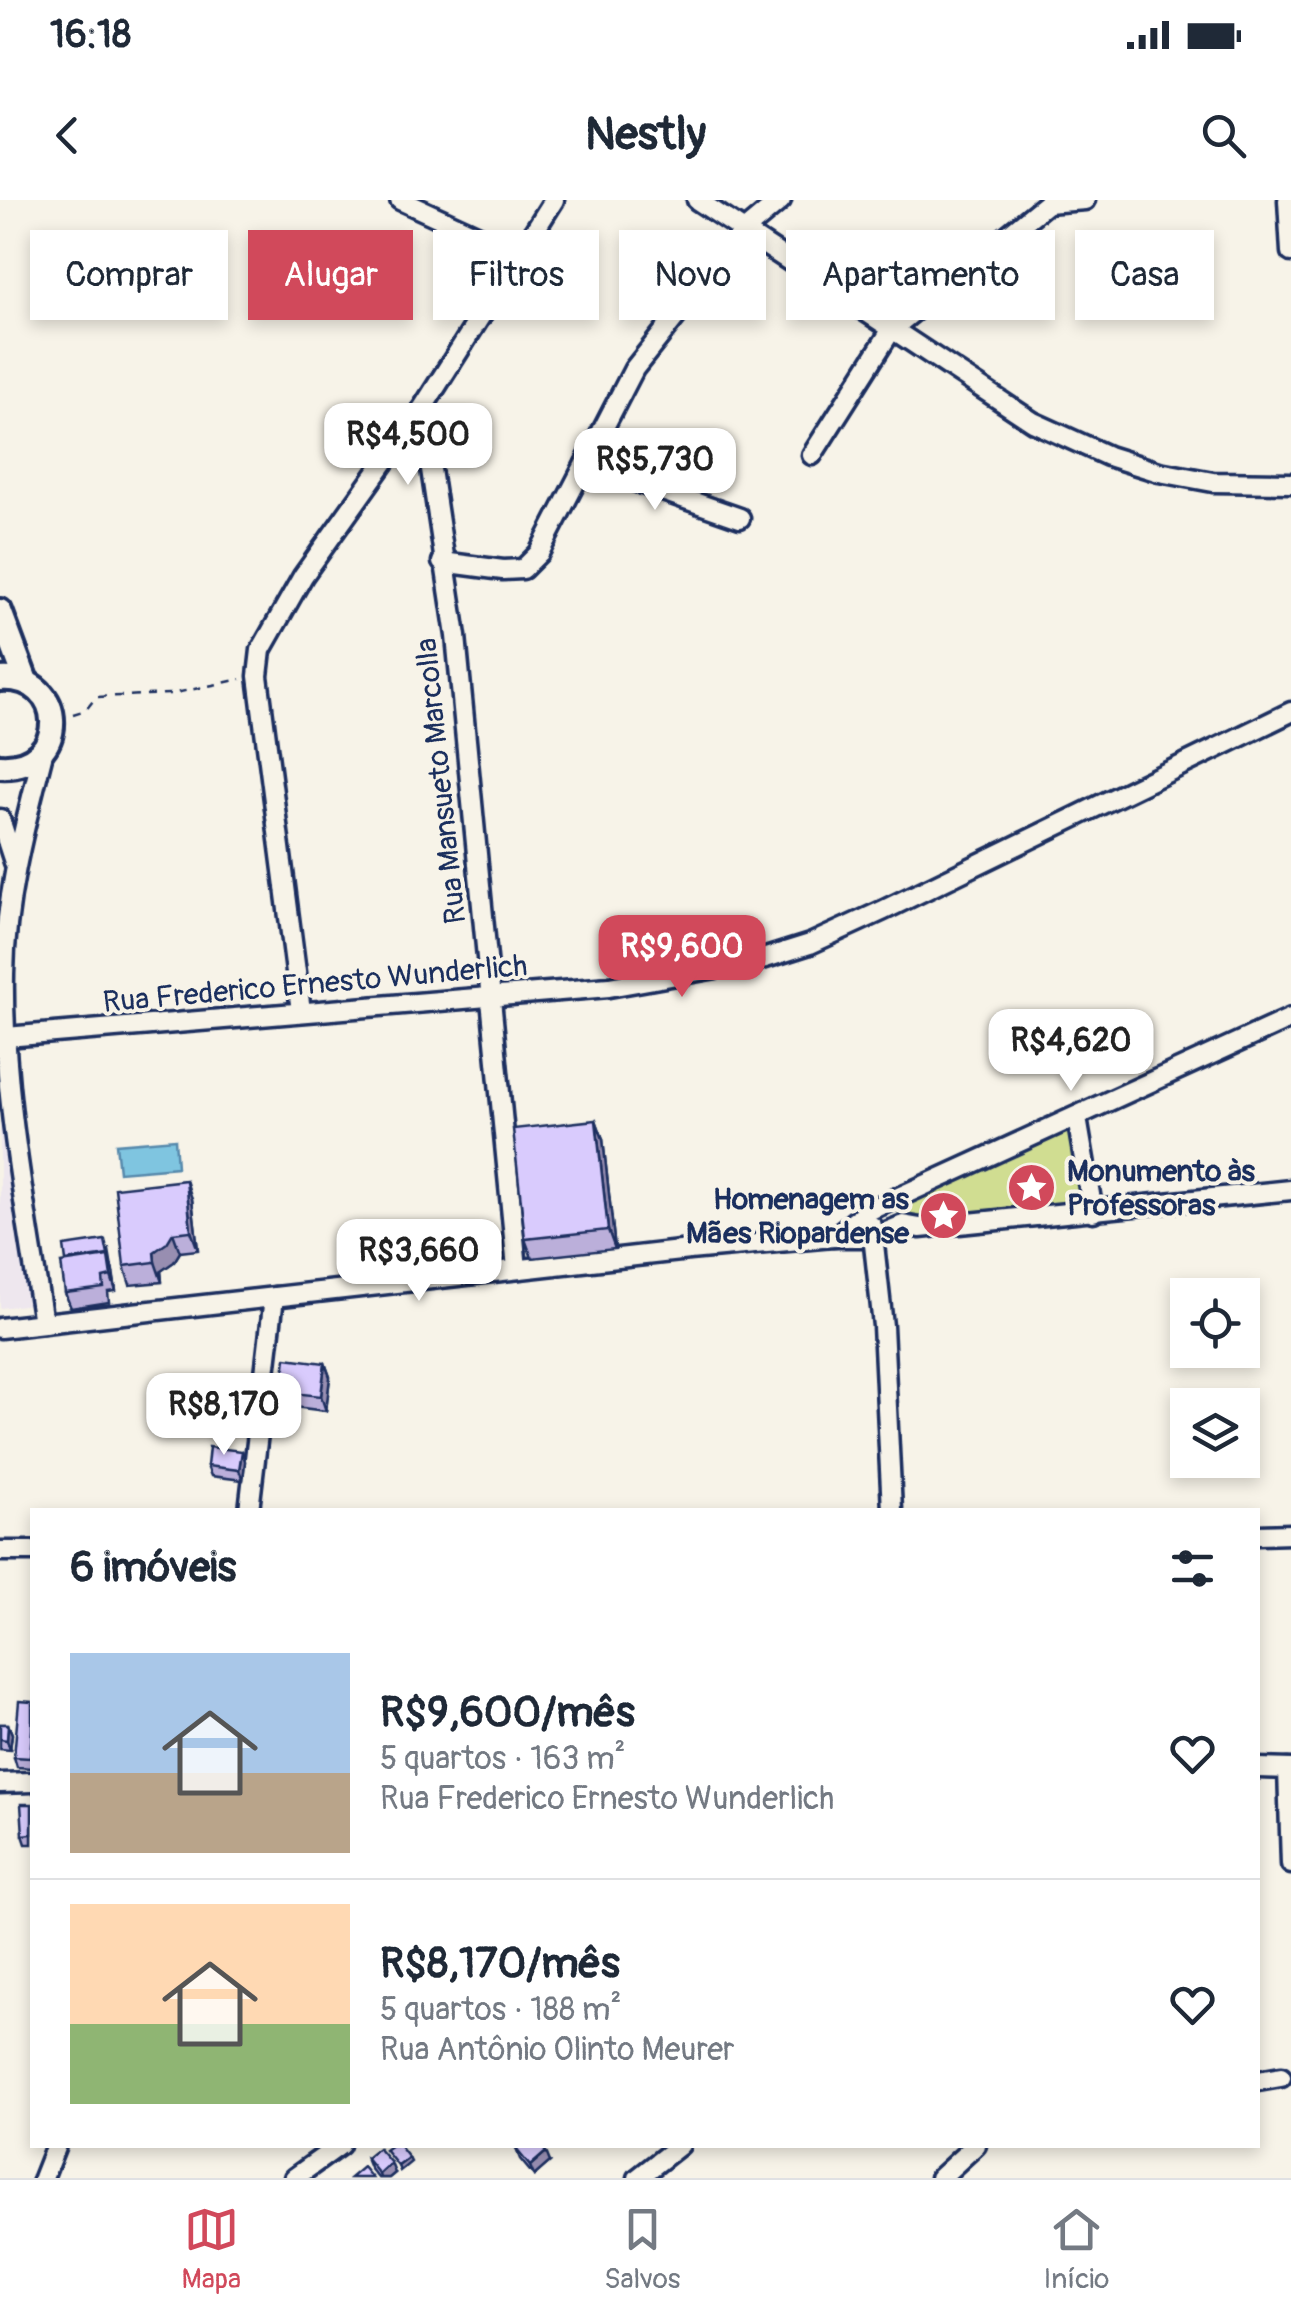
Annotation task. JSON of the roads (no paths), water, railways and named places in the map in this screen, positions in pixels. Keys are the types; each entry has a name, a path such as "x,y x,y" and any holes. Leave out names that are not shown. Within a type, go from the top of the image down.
{"main road":[{"path":"0,612 26,681"},
{"path":"0,678 26,681 40,691 50,705 53,722 44,749 31,761 0,766"}],"street":[{"path":"400,200 466,230"},
{"path":"534,230 554,200"},
{"path":"696,200 742,230"},
{"path":"745,230 781,200"},
{"path":"812,455 892,328 1049,202 1085,200"},
{"path":"1288,200 1291,252"},
{"path":"766,245 1033,422 1108,456 1158,472 1213,482 1291,483"},
{"path":"301,1011 258,676 262,650 286,603 422,409 477,320"},
{"path":"442,562 523,569 539,553 634,369 673,320"},
{"name":"Rua Mansueto Marcolla","path":"422,409 456,636 518,1268"},
{"path":"585,464 740,518"},
{"name":"Rua Frederico Ernesto Wunderlich","path":"6,1036 608,987 756,961 810,944 1291,712"},
{"path":"44,749 15,862 2,966 6,1036 44,1323"},
{"path":"0,819 15,862"},
{"path":"833,1237 868,1211 1291,1018"},
{"path":"1077,1118 1093,1212"},
{"path":"0,1328 518,1268 833,1237 874,1237 903,1225 920,1228 1291,1190"},
{"path":"892,1200 903,1225"},
{"path":"868,1211 884,1326 892,1508"},
{"path":"249,1508 274,1298"},
{"path":"1260,1535 1291,1534"},
{"path":"0,1552 30,1551"},
{"path":"1260,1768 1289,1769 1291,1864"},
{"path":"0,1783 30,1782"},
{"path":"1260,2081 1281,2077"},
{"path":"43,2178 55,2148"},
{"path":"294,2178 336,2148"},
{"path":"638,2178 676,2148"},
{"path":"949,2176 973,2148"}],"water":[{"path":"175,1139 177,1167 119,1172 116,1144"}],"place":[{"name":"Monumento às Professoras","path":"1032,1188"},
{"name":"Homenagem as Mães Riopardense","path":"944,1216"}]}
